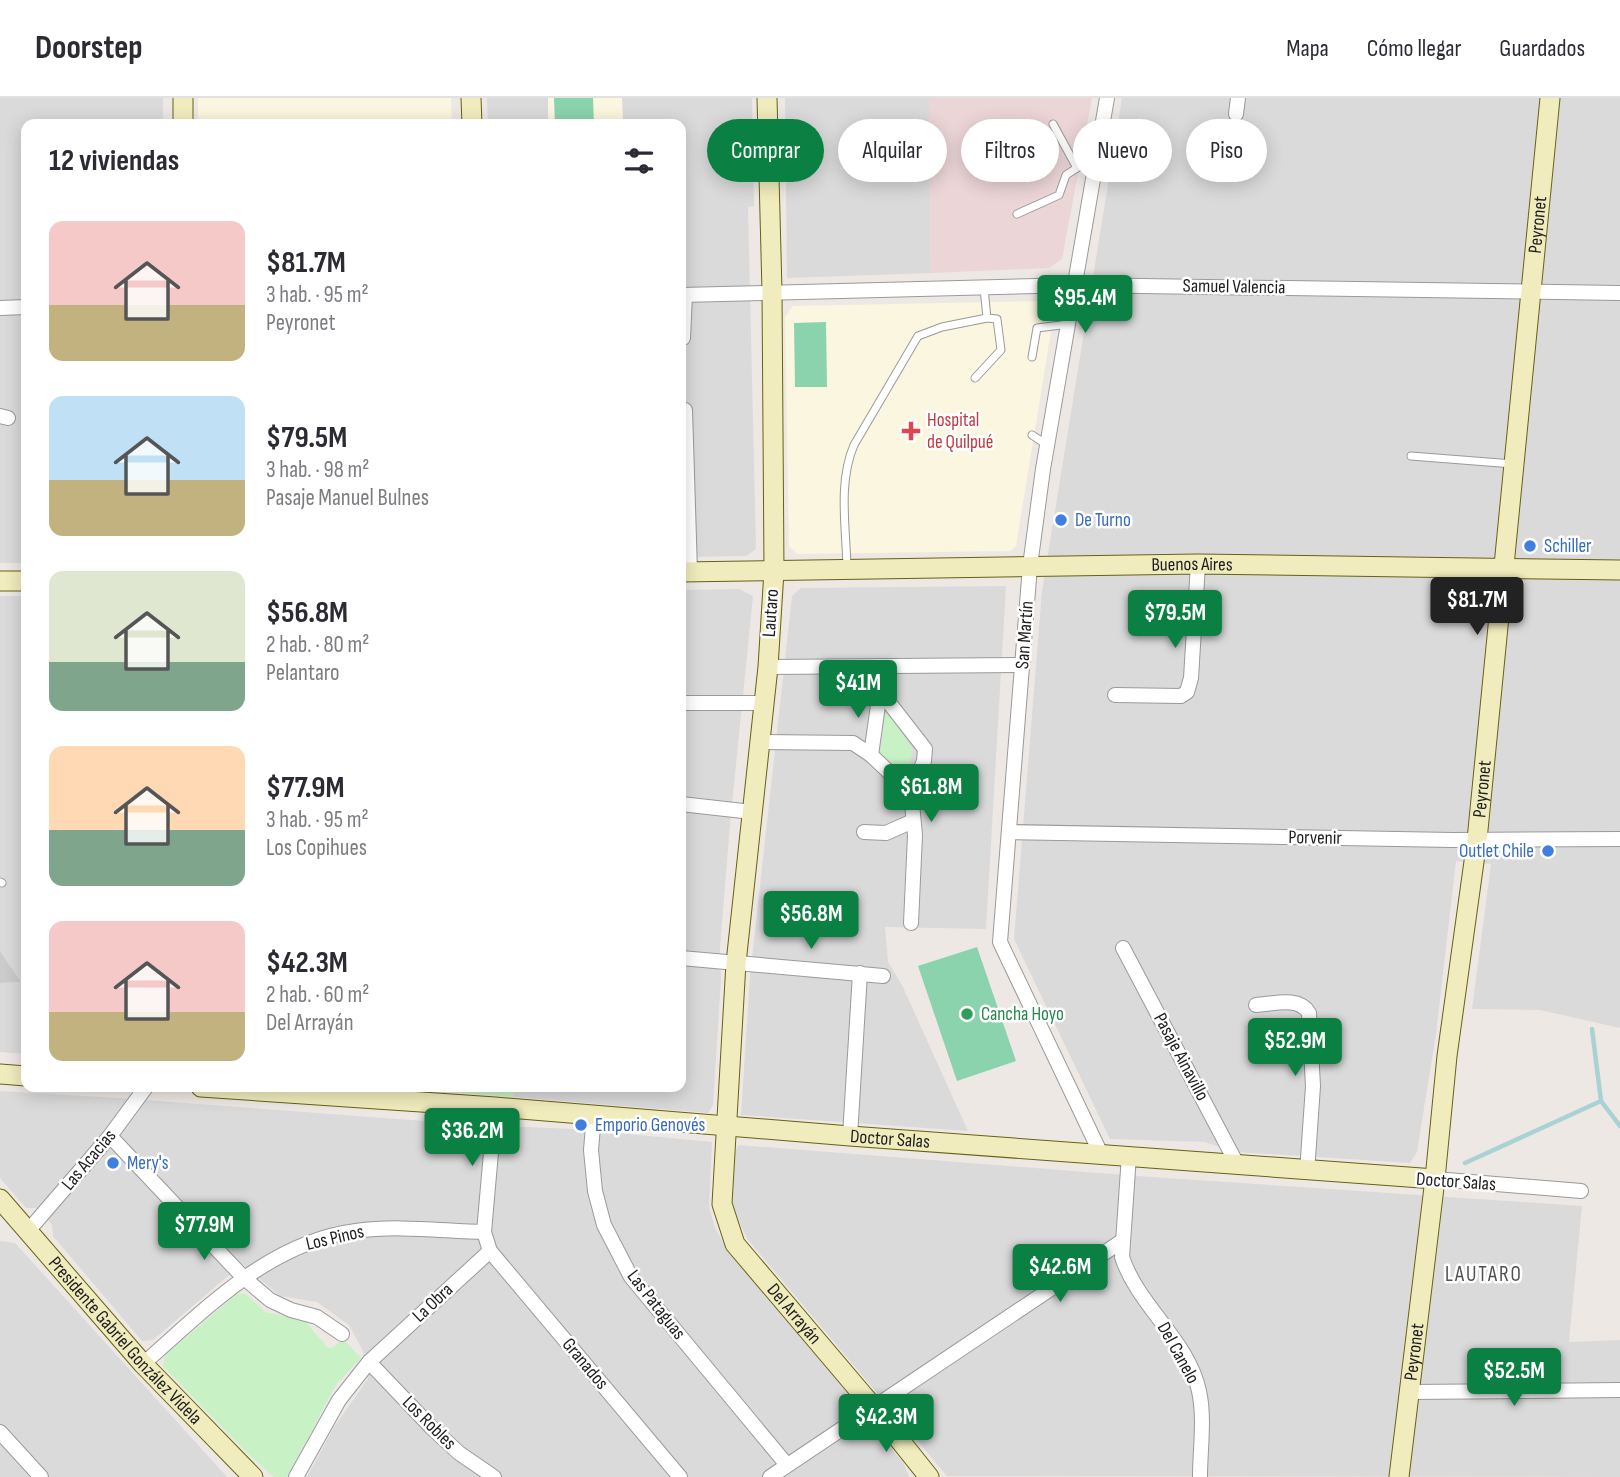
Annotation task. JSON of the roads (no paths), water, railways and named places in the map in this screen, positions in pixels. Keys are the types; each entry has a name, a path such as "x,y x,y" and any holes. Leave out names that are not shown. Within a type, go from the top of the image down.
{"main road":[{"path":"183,98 183,119"},
{"path":"471,98 472,119"},
{"name":"Lautaro","path":"726,1126 736,963 768,667 774,571 772,292 767,98"},
{"name":"Peyronet","path":"1399,1477 1447,1056 1477,840 1550,98"},
{"name":"Buenos Aires","path":"686,572 1198,564 1620,570"},
{"path":"0,581 21,581"},
{"path":"0,1074 21,1076"},
{"name":"Doctor Salas","path":"274,1092 1435,1179"},
{"name":"Del Arrayán","path":"726,1126 722,1204 735,1244 929,1477"},
{"name":"Presidente Gabriel González Videla","path":"0,1199 7,1218 28,1231 143,1364 253,1477"}],"street":[{"name":"San Martín","path":"1103,119 1107,98"},
{"path":"1236,114 1238,98"},
{"name":"San Martín","path":"1093,182 1047,445 1030,566 1000,942 1101,1154"},
{"name":"Samuel Valencia","path":"686,295 1076,285 1620,293"},
{"path":"0,308 21,307"},
{"path":"1115,695 1181,696 1187,692 1191,678 1198,564"},
{"path":"768,667 1023,666"},
{"path":"871,755 880,691 879,667"},
{"path":"880,691 925,749 924,761 911,793 915,835 911,923"},
{"path":"686,703 763,703"},
{"path":"760,742 853,743 871,755 911,793"},
{"path":"686,805 751,812"},
{"path":"864,832 886,833 913,821"},
{"name":"Porvenir","path":"1009,832 1477,840 1620,839"},
{"name":"Pasaje Ainavillo","path":"1123,948 1238,1166"},
{"path":"686,958 883,976"},
{"path":"850,1136 860,973"},
{"path":"1256,1005 1297,1003 1305,1006 1309,1013 1313,1086 1307,1171"},
{"name":"Las Acacias","path":"28,1231 110,1136 142,1092"},
{"path":"490,1251 484,1232 495,1107"},
{"name":"Las Pataguas","path":"594,1115 592,1150 595,1191 604,1225 631,1277 787,1465"},
{"path":"110,1136 243,1277 270,1300 317,1317 342,1334"},
{"name":"Del Canelo","path":"1129,1155 1122,1257 1127,1271 1177,1344 1195,1377 1201,1417 1200,1477"},
{"name":"Doctor Salas","path":"1435,1179 1581,1191"},
{"name":"Los Pinos","path":"143,1364 243,1277 289,1251 326,1237 356,1231 388,1228 484,1232"},
{"path":"770,1477 1122,1241"},
{"name":"La Obra","path":"296,1477 339,1400 369,1362 490,1251"},
{"name":"Granados","path":"490,1251 680,1477"},
{"name":"Los Robles","path":"369,1362 459,1453 494,1477"},
{"path":"1409,1392 1619,1390"},
{"path":"0,1432 41,1477"}],"lane":[{"path":"1059,135 1073,161"},
{"path":"1017,214 1059,195 1066,175 1073,171"},
{"path":"984,287 986,318"},
{"path":"847,569 846,463 918,336 942,327 986,318 997,319 1001,350 975,378"},
{"path":"1032,357 1037,328 1069,324"},
{"path":"1032,435 1047,445"},
{"path":"1411,456 1513,465"}],"waterway":[{"path":"1592,1029 1601,1101 1620,1126"},
{"path":"1465,1163 1601,1101"}],"place":[{"name":"Hospital de Quilpué","path":"911,431"},
{"name":"De Turno","path":"1061,520"},
{"name":"Schiller","path":"1530,546"},
{"name":"Outlet Chile","path":"1548,851"},
{"name":"Cancha Hoyo","path":"967,1014"},
{"name":"Emporio Genovés","path":"581,1125"},
{"name":"Mery's","path":"113,1163"}],"district":[{"name":"LAUTARO","path":"1484,1274"}]}
